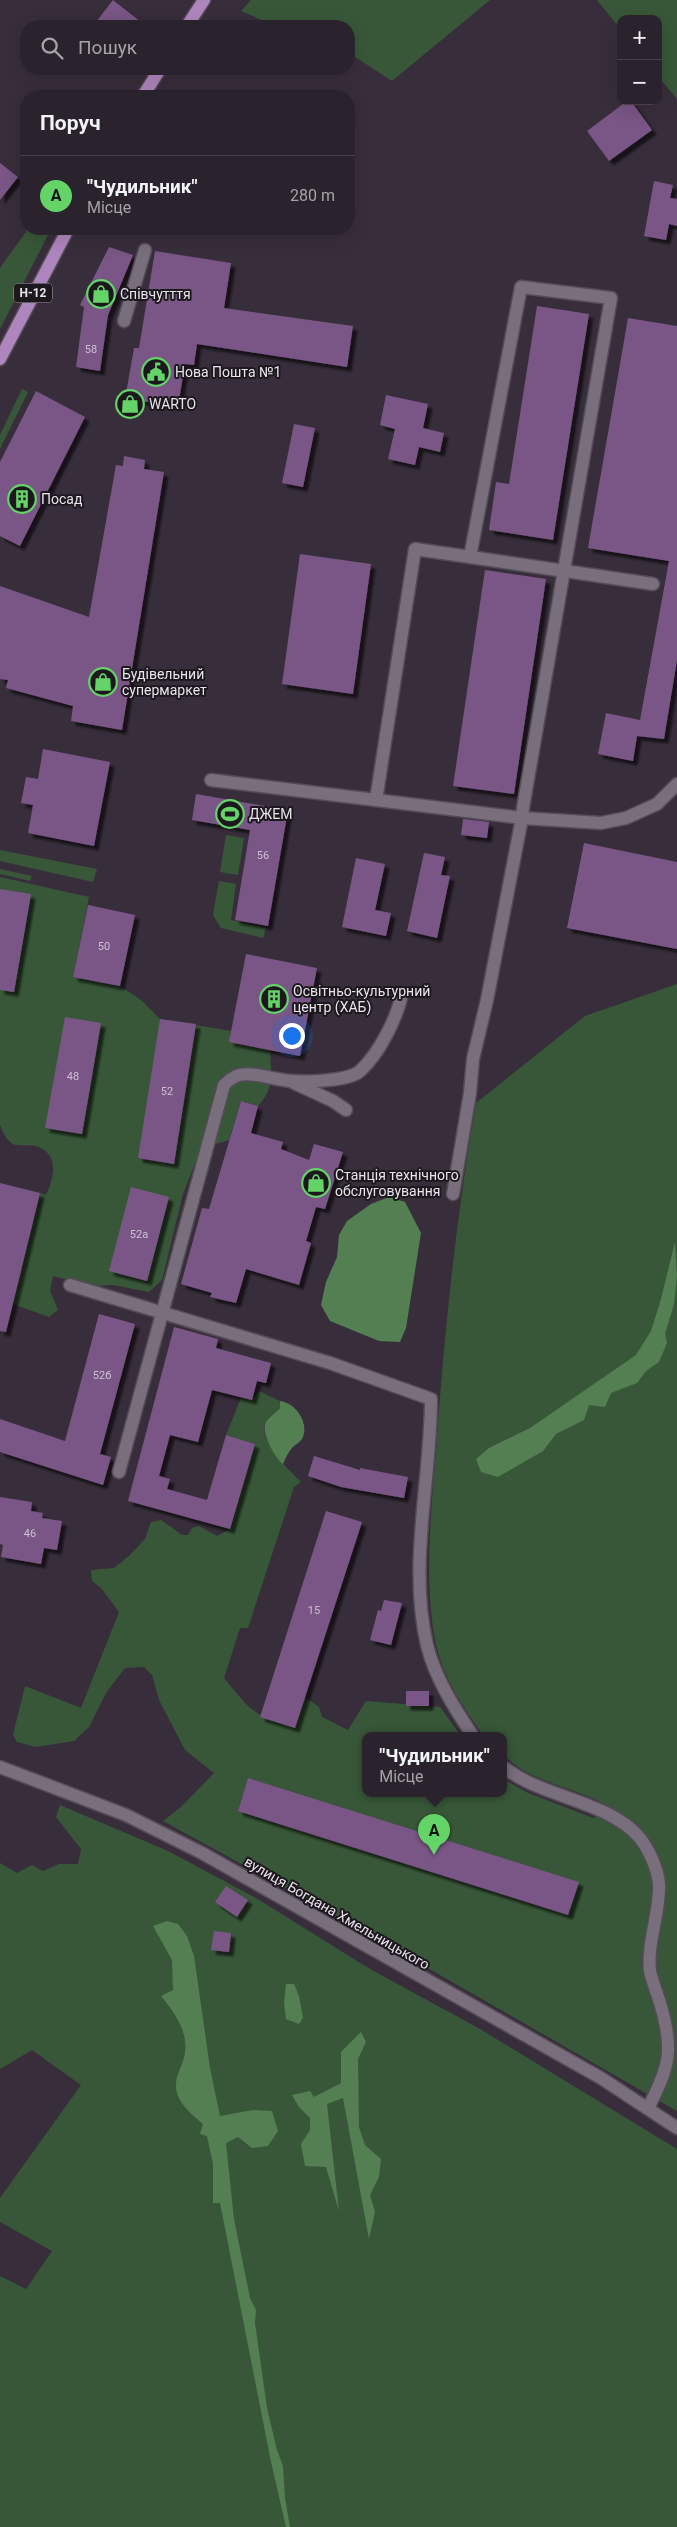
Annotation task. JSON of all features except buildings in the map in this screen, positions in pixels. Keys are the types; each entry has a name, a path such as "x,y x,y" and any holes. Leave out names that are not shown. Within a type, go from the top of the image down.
{"main road":[{"path":"191,20 204,0"},
{"path":"147,90 156,75"},
{"name":"Н-12","path":"0,359 65,235"}],"street":[{"path":"124,321 145,250"},
{"path":"453,1194 470,1093 473,1058 487,1000 522,818 611,298 520,287 470,557"},
{"path":"376,800 415,549 654,584"},
{"path":"211,780 583,824 626,818 657,804 677,784"},
{"path":"292,1082 329,1080 359,1072 387,1034 398,1010 402,994"},
{"path":"119,1472 224,1085 237,1075 259,1075 292,1082 333,1100 346,1110"},
{"path":"70,1285 330,1363 431,1399 421,1521 422,1609 427,1645 438,1675 471,1732"},
{"name":"вулиця Богдана Хмельницького","path":"0,1767 126,1815 202,1853 528,2036 648,2108 677,2128"},
{"path":"507,1769 526,1781 614,1818 637,1835 652,1860 658,1881 658,1903 650,1940 650,1972 670,2039 668,2061 661,2082 648,2108"}],"shaded area":[{"path":"251,0 490,0 392,81 355,57 355,20 261,20 241,11"},
{"path":"597,0 677,0 677,99 662,81 662,15 617,15 617,25"},
{"path":"24,235 48,235 0,329 0,268"},
{"path":"22,389 28,392 0,449 0,435"},
{"path":"226,835 244,838 238,875 220,872"},
{"path":"0,850 97,869 93,882 0,861"},
{"path":"0,869 32,876 30,881 0,874"},
{"path":"0,877 89,897 73,977 120,986 141,1000 160,1019 231,1031 230,1042 270,1050 271,1080 263,1099 258,1106 241,1101 229,1140 201,1148 183,1194 162,1280 149,1292 113,1285 92,1286 53,1276 50,1291 58,1310 49,1317 13,1304 40,1193 46,1195 53,1174 53,1167 49,1155 44,1150 33,1145 13,1144 7,1138 0,1125"},
{"path":"219,881 236,884 231,920 266,928 263,938 221,928 213,915"},
{"path":"677,984 677,2111 365,1932 163,1821 181,1807 214,1773 185,1750 159,1700 152,1675 144,1667 125,1668 106,1693 89,1727 74,1741 36,1747 17,1742 13,1735 25,1686 81,1708 119,1612 101,1588 92,1581 91,1570 114,1568 145,1539 151,1522 161,1520 182,1535 188,1535 192,1528 199,1526 217,1536 230,1529 255,1444 226,1435 241,1398 252,1400 259,1391 280,1401 280,1408 266,1422 264,1429 266,1437 276,1454 301,1482 294,1487 248,1628 240,1628 224,1678 233,1689 254,1711 295,1728 305,1697 319,1707 322,1717 348,1730 366,1701 440,1707 458,1732 362,1732 362,1797 507,1797 507,1781 526,1792 593,1818 612,1808 529,1773 507,1758 507,1732 481,1732 454,1691 438,1653 435,1640 429,1569 439,1407 462,1190 476,1103 585,1016","holes":["248,1778 578,1882 568,1915 238,1811"]},
{"path":"389,1197 405,1202 421,1233 406,1328 400,1342 379,1341 330,1321 321,1305 326,1282 337,1257 339,1235 347,1221 371,1204"},
{"path":"675,1242 677,1276 674,1304 665,1334 667,1343 659,1362 646,1371 637,1383 611,1393 605,1407 589,1405 584,1420 556,1434 543,1451 498,1477 481,1472 476,1459 489,1448 530,1428 636,1355 651,1331"},
{"path":"280,1401 297,1410 304,1427 302,1439 291,1449 283,1464 269,1445 265,1432 266,1422 280,1408"},
{"path":"60,1805 168,1851 256,1898 370,1969 480,2029 677,2149 677,2527 0,2527 0,2276 26,2289 52,2251 0,2222 0,2198 81,2085 32,2050 0,2069 0,1863 17,1873 32,1865 43,1871 59,1864 78,1864 81,1849 56,1817"},
{"path":"167,1921 178,1924 187,1936 194,1956 210,2068 220,2116 253,2110 272,2111 278,2131 268,2146 252,2148 238,2137 226,2143 234,2219 250,2298 256,2310 255,2323 267,2408 277,2450 283,2466 285,2498 290,2527 286,2527 271,2462 220,2203 213,2203 213,2164 207,2136 200,2134 203,2124 180,2101 176,2089 185,2044 179,2022 161,1996 173,1990 172,1960 153,1926"},
{"path":"286,1984 294,1984 299,1996 303,2018 299,2024 286,2019 284,2003"},
{"path":"361,2032 366,2042 358,2059 359,2127 365,2145 381,2159 379,2177 370,2195 375,2212 369,2239 343,2098 327,2104 339,2211 326,2167 305,2166 301,2144 310,2130 310,2118 299,2107 292,2095 310,2091 314,2097 341,2083 341,2052"}],"place":[{"name":"Співчутття","path":"101,294"},
{"name":"Нова Пошта №1","path":"156,372"},
{"name":"WARTO","path":"130,404"},
{"name":"Посад","path":"22,499"},
{"name":"Будівельний супермаркет","path":"103,682"},
{"name":"ДЖЕМ","path":"230,814"},
{"name":"Освітньо-культурний центр (ХАБ)","path":"274,999"},
{"name":"Cтанція технічного обслуговування","path":"316,1183"},
{"name":"\"Чудильник\"","path":"434,1855"}]}
